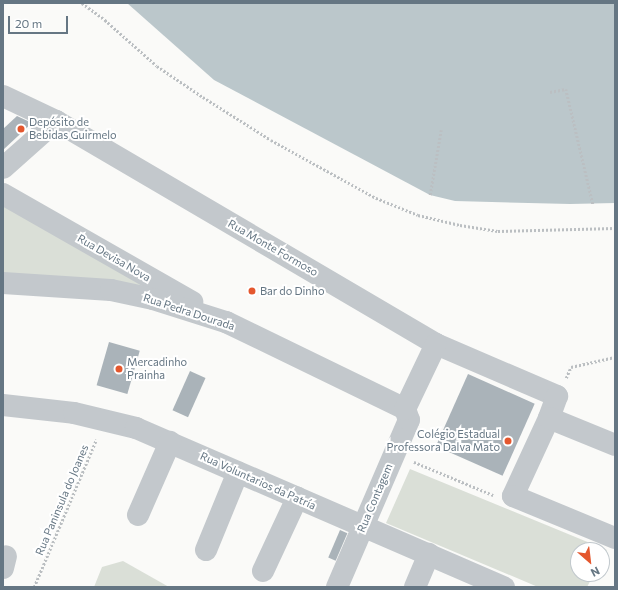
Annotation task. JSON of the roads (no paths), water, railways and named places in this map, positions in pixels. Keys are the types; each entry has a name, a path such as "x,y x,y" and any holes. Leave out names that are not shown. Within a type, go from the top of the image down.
{"street":[{"name":"Rua Monte Formoso","path":"3,96 56,121 436,344 557,396 549,418"},
{"path":"3,168 56,121"},
{"name":"Rua Devisa Nova","path":"3,194 226,322"},
{"name":"Rua Pedra Dourada","path":"3,283 111,290 153,299 226,322 405,409"},
{"name":"Rua Contagem","path":"336,587 364,526 409,420 405,409 436,344"},
{"name":"Rua Voluntarios da Patría","path":"3,405 74,413 104,419 136,428 429,554 497,586"},
{"path":"615,445 549,418 513,496 615,538"},
{"path":"138,515 170,442"},
{"path":"206,550 238,472"},
{"path":"263,571 297,498"},
{"path":"415,587 429,554"}],"place":[{"name":"Depósito de Bebidas Guirmelo","path":"21,129"},
{"name":"Bar do Dinho","path":"252,291"},
{"name":"Mercadinho Prainha","path":"119,369"},
{"name":"Colégio Estadual Professora Dalva Mato","path":"508,441"}]}
